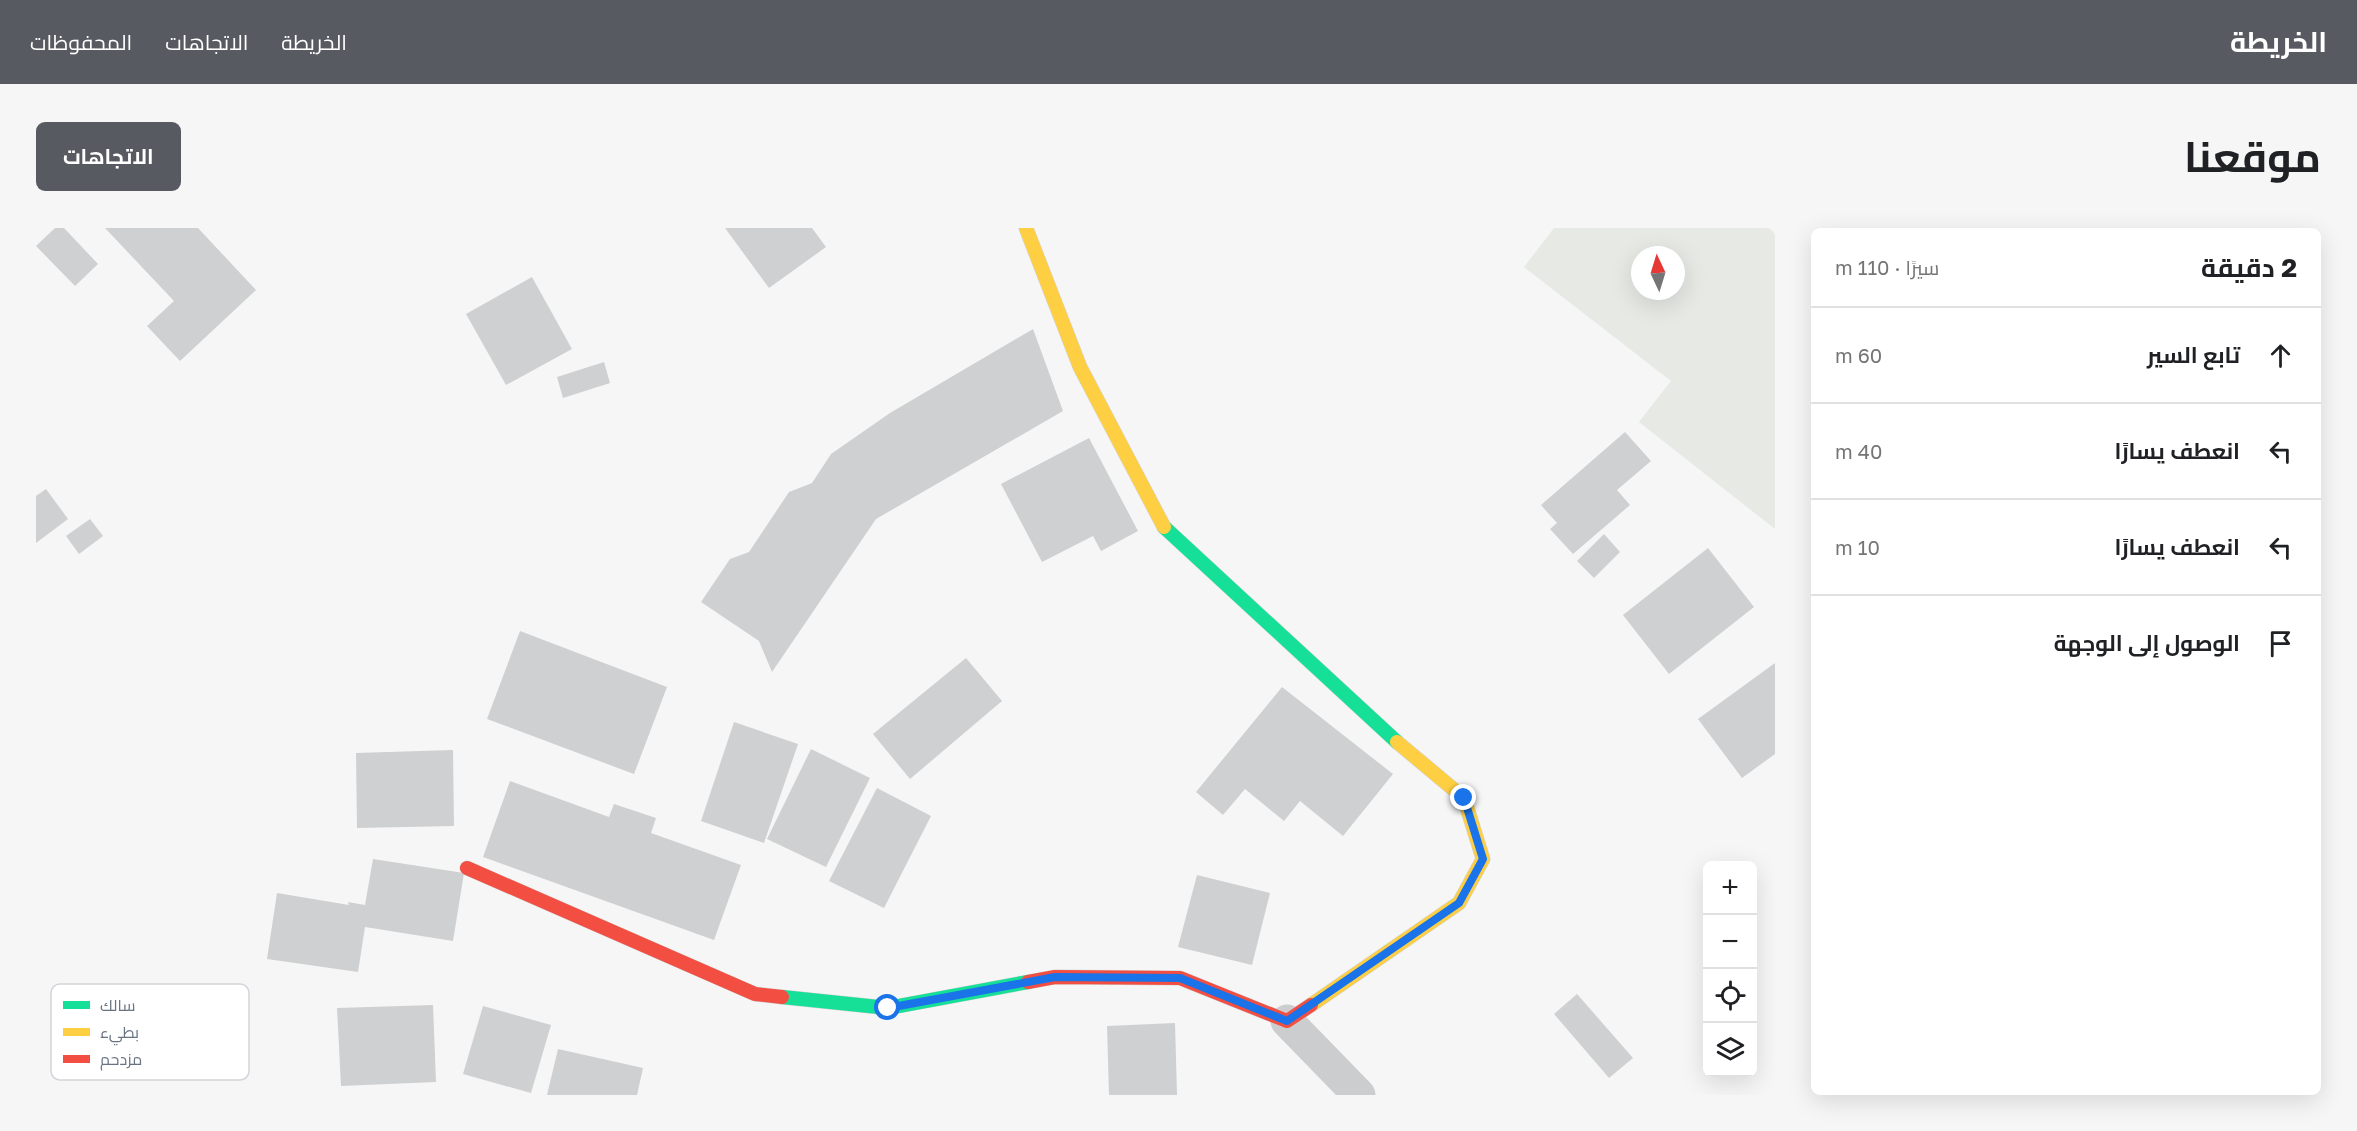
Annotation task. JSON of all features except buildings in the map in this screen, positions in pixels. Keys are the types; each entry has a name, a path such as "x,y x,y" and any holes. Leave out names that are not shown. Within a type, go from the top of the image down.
{"street":[{"path":"1026,228 1080,367 1161,524 1372,720 1464,798 1483,859 1459,903 1287,1021"},
{"path":"467,868 755,994 888,1008 1055,977 1180,978 1287,1021 1359,1095"}],"shaded area":[{"path":"1554,228 1775,228 1775,529 1639,422 1671,381 1524,267"}],"traffic: fast":[{"path":"1164,527 1397,742"},
{"path":"782,997 888,1008 1028,982"}],"traffic: slow":[{"path":"1026,228 1080,367 1164,527"},
{"path":"1311,1005 1459,903 1483,859 1464,798 1397,742"}],"traffic: jam":[{"path":"467,868 755,994 782,997"},
{"path":"1028,982 1055,977 1180,978 1287,1021 1311,1005"}],"route":[{"path":"888,1008 1055,977 1180,978 1287,1021 1459,903 1483,859 1464,798"}]}
